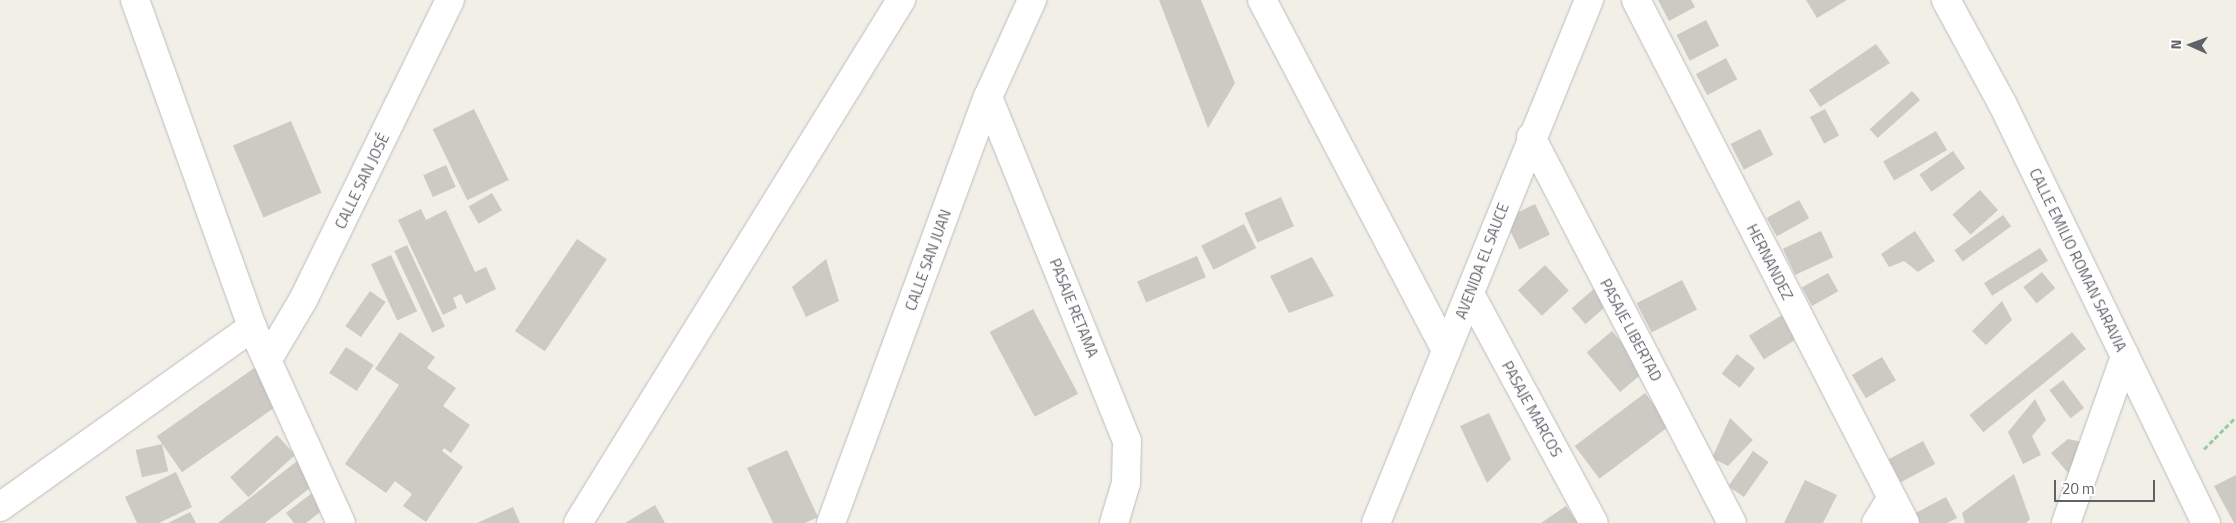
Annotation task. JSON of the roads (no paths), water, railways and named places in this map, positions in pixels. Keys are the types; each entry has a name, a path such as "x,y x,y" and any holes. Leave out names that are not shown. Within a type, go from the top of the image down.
{"street":[{"path":"136,0 252,326 341,523"},
{"name":"CALLE SAN JOSÉ","path":"268,360 303,300 450,0"},
{"path":"578,523 901,0"},
{"name":"CALLE SAN JUAN","path":"831,523 988,98 1032,0"},
{"path":"1262,0 1446,351"},
{"name":"AVENIDA EL SAUCE","path":"1376,523 1470,294 1530,137 1590,0"},
{"name":"HERNANDEZ","path":"1636,0 1904,523"},
{"name":"CALLE EMILIO ROMAN SARAVIA","path":"1946,0 2002,103 2206,523"},
{"name":"PASAJE RETAMA","path":"988,98 1127,441 1126,483 1114,523"},
{"name":"PASAJE LIBERTAD","path":"1530,137 1732,523"},
{"name":"PASAJE MARCOS","path":"1470,294 1594,523"},
{"path":"0,507 252,326"},
{"path":"2066,523 2125,356"},
{"path":"1876,523 1891,498"}]}
